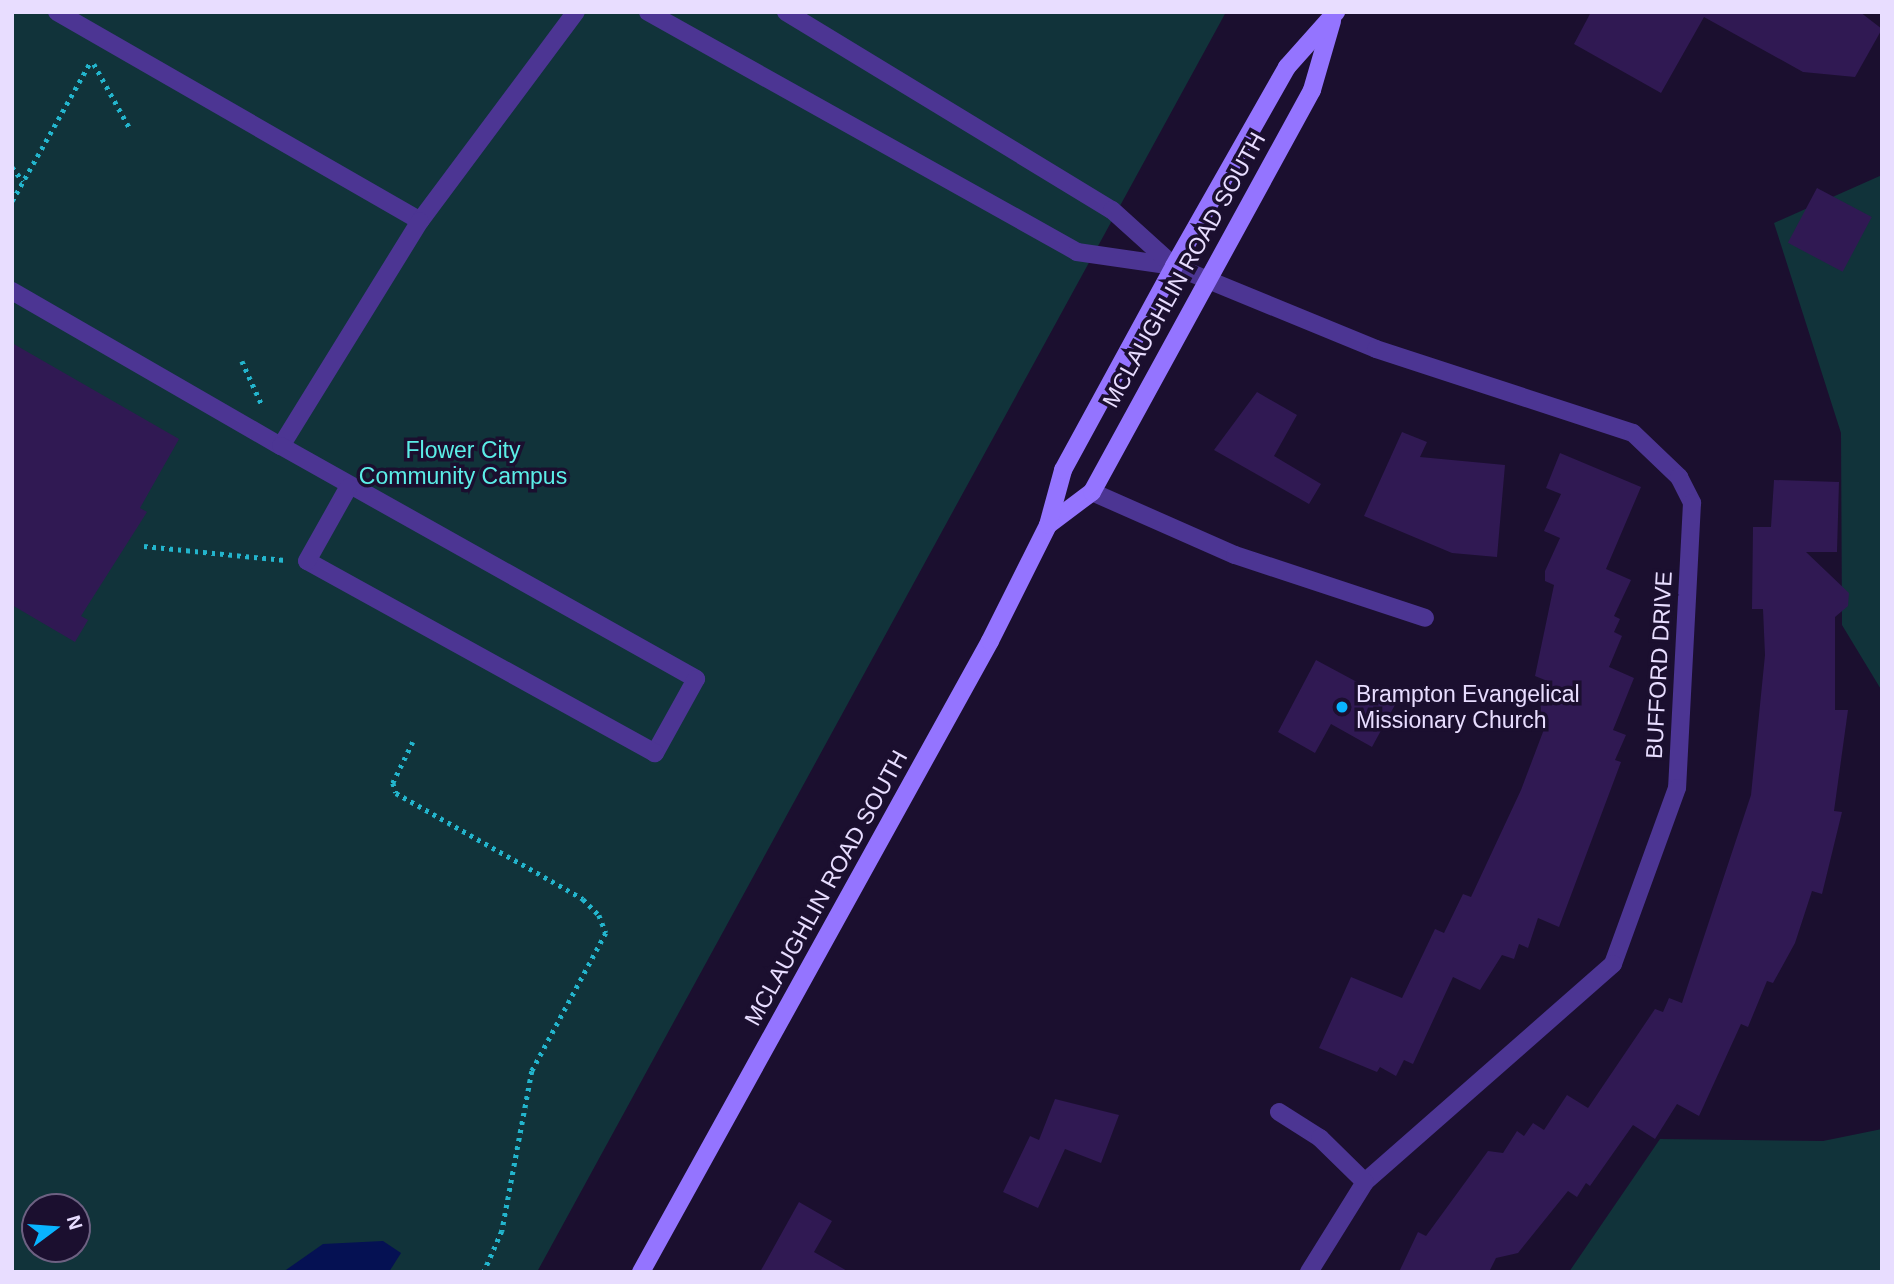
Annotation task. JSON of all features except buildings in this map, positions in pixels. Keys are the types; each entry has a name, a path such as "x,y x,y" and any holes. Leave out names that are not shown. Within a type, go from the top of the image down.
{"main road":[{"name":"MCLAUGHLIN ROAD SOUTH","path":"641,1272 1048,525 1063,470 1174,266 1287,67 1335,15"},
{"name":"MCLAUGHLIN ROAD SOUTH","path":"1048,525 1092,492 1203,281 1312,90 1335,15"}],"street":[{"path":"57,12 420,221"},
{"path":"281,446 420,221 576,12"},
{"path":"648,12 1077,252 1174,266"},
{"path":"786,12 1112,210 1174,266"},
{"name":"BUFFORD DRIVE","path":"1174,266 1203,281 1376,349 1633,433 1679,477 1692,503 1677,788 1613,964 1365,1182 1308,1272"},
{"path":"12,291 281,446 348,488 696,679 655,752 307,561 348,488"},
{"path":"1092,492 1235,555 1425,618"},
{"path":"1279,1112 1320,1138 1365,1182"}],"path":[{"path":"12,201 103,39"},
{"path":"92,60 129,127"},
{"path":"12,167 23,181"},
{"path":"144,546 307,561"},
{"path":"413,742 393,783 396,793 583,900 599,915 606,933 531,1071 502,1231 484,1272"}],"green space":[{"name":"Flower City Community Campus","path":"12,12 1226,12 537,1272 12,1272"},
{"path":"1882,175 1882,691 1842,625 1841,433 1774,223"},
{"path":"1882,1129 1882,1272 1569,1272 1660,1139 1823,1141"}],"shaded area":[{"path":"383,1241 401,1253 389,1272 283,1272 323,1244"}],"place":[{"name":"Brampton Evangelical Missionary Church","path":"1342,707"}]}
